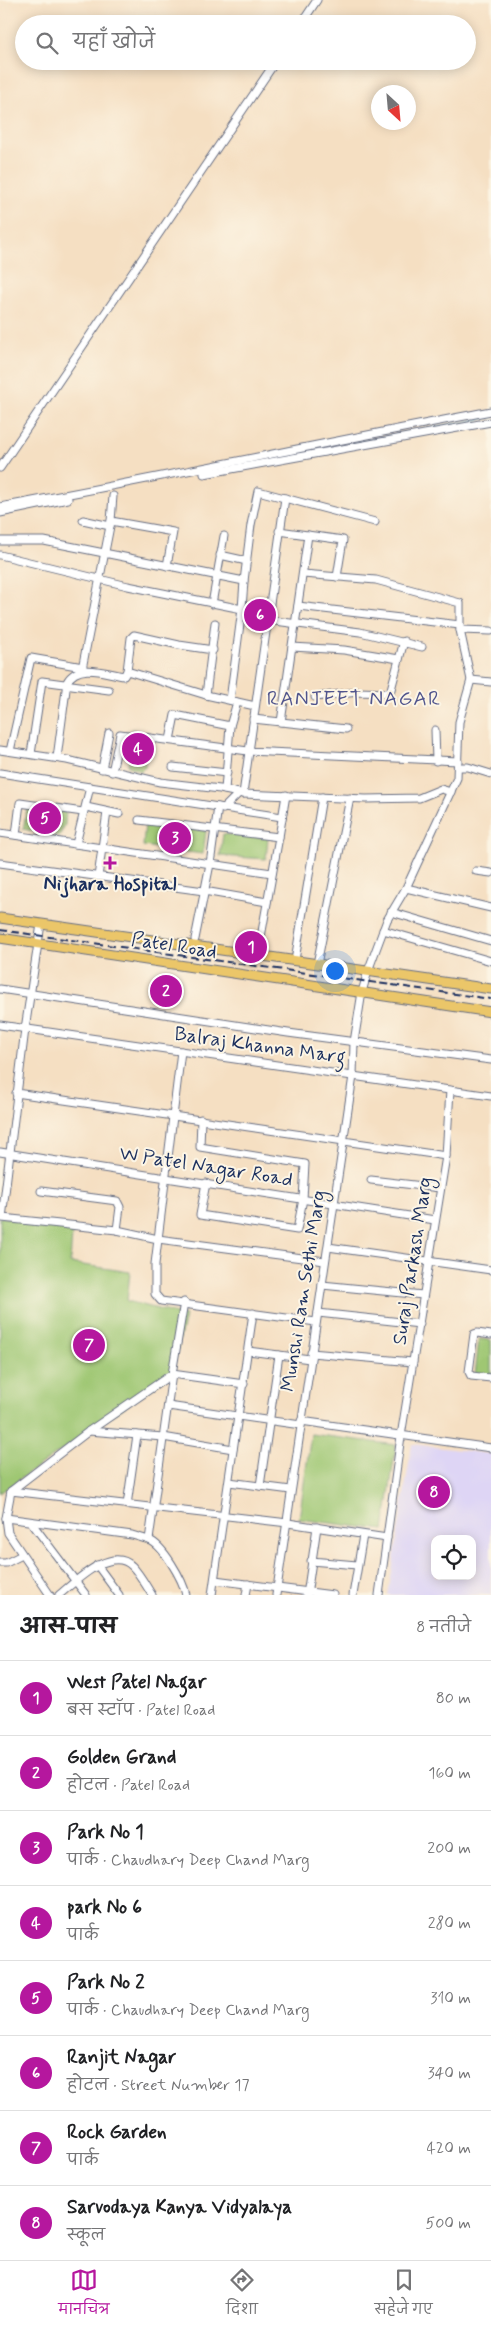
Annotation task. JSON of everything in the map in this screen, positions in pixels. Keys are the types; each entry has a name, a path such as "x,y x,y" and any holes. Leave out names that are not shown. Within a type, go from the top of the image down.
{"main road":[{"name":"Patel Road","path":"0,918 491,989"},
{"name":"Patel Road","path":"0,938 491,1012"}],"street":[{"path":"306,15 314,1"},
{"path":"0,468 270,70"},
{"path":"0,507 208,468 276,452 491,411"},
{"path":"0,513 304,454 491,422"},
{"path":"225,790 244,581 251,525 258,491 375,522"},
{"path":"58,758 67,683 70,675 82,668 98,579 105,553 113,496"},
{"path":"194,940 221,808 241,793 285,498"},
{"path":"83,520 173,532 167,566"},
{"path":"279,531 343,540 337,577"},
{"path":"281,722 308,535"},
{"path":"212,604 224,536"},
{"path":"0,541 44,541 244,581"},
{"path":"0,555 98,579 242,609"},
{"path":"220,555 247,561"},
{"path":"302,574 376,580 460,602 460,628 471,680 491,682"},
{"path":"298,606 491,631"},
{"path":"267,620 360,632 422,647"},
{"path":"206,695 215,623"},
{"path":"10,751 31,658 124,676 127,671 131,638 134,635 213,650"},
{"path":"315,698 358,692 390,693 404,642"},
{"path":"292,647 344,650 399,659"},
{"path":"127,671 206,695 255,706"},
{"path":"31,754 42,680 109,690"},
{"name":"Munshi Ram Sethi Marg","path":"277,1591 310,1356 344,1140 353,1076 354,1042 362,992 383,930 391,912 406,888 457,778 459,722 471,680"},
{"path":"170,740 175,716 230,726"},
{"path":"253,719 346,728"},
{"path":"435,730 436,761"},
{"path":"102,769 109,734"},
{"path":"112,772 120,734 248,751 436,761 458,764 491,774"},
{"path":"0,750 58,758 160,782 241,793 350,798 419,798 441,789 451,792"},
{"path":"173,767 227,773"},
{"path":"0,773 282,817"},
{"path":"76,844 90,787"},
{"path":"259,948 286,795"},
{"path":"295,960 322,797"},
{"path":"317,964 350,798"},
{"path":"16,835 20,803 119,814"},
{"path":"98,877 107,812"},
{"path":"139,820 279,837"},
{"path":"165,858 171,824"},
{"path":"0,833 272,873"},
{"path":"0,863 204,891 267,902"},
{"path":"476,871 491,873"},
{"path":"406,888 491,908"},
{"path":"391,912 491,941"},
{"path":"42,924 16,1093 2,1218 117,1230 158,1239 325,1261"},
{"path":"383,930 491,961"},
{"path":"0,989 354,1042 491,1060"},
{"name":"Balraj Khanna Marg","path":"0,1025 491,1096"},
{"path":"181,1051 158,1239 155,1294 161,1301 184,1302 253,1314 316,1322"},
{"name":"Suraj Parkash Marg","path":"379,1595 401,1436 446,1156 450,1090"},
{"path":"16,1093 446,1156"},
{"path":"201,1119 200,1147 305,1164 303,1199 297,1230 200,1215 206,1183"},
{"name":"W Patel Nagar Road","path":"0,1152 436,1220"},
{"path":"371,1180 440,1188"},
{"path":"41,1191 117,1201 120,1207 117,1230"},
{"path":"328,1247 491,1270"},
{"path":"322,1285 423,1295"},
{"path":"149,1540 184,1302"},
{"path":"318,1313 420,1324"},
{"path":"212,1595 253,1314"},
{"path":"491,1335 474,1334 469,1372 471,1376 491,1378"},
{"path":"248,1351 279,1355 413,1362"},
{"path":"260,1486 279,1355"},
{"path":"50,1595 11,1540 6,1518 11,1491 89,1431 172,1374 244,1384"},
{"path":"168,1406 239,1417 301,1423 491,1448"},
{"path":"89,1431 163,1437 233,1449"},
{"path":"127,1505 137,1435"},
{"path":"229,1482 291,1490"},
{"path":"11,1491 288,1522 387,1538"},
{"path":"6,1518 132,1535 149,1540 164,1554 184,1584 186,1595"},
{"path":"31,1522 86,1595"},
{"path":"307,1593 317,1526"},
{"path":"353,1595 363,1534"},
{"path":"0,1563 6,1563 22,1555"},
{"path":"59,1595 97,1566 107,1561 125,1561 132,1566 152,1595"},
{"path":"312,1561 357,1565"},
{"path":"97,1566 119,1595"},
{"path":"214,1580 248,1584 277,1591 333,1595"},
{"path":"246,1595 248,1584"}],"shaded area":[{"path":"412,1444 491,1454 491,1595 388,1595"}],"green space":[{"path":"132,729 147,733 145,766 141,771 128,766"},
{"path":"28,805 66,812 65,825 59,836 23,829"},
{"path":"145,823 206,831 203,854 143,846"},
{"path":"223,834 268,838 266,859 220,856"},
{"path":"0,1217 70,1227 72,1235 70,1263 130,1272 127,1301 185,1316 172,1374 0,1493"},
{"path":"479,1339 491,1340 491,1377 475,1375"},
{"path":"311,1434 396,1445 384,1530 299,1519"}],"waterway":[{"path":"241,464 491,417"}],"railway":[{"path":"0,930 491,999"}],"place":[{"name":"Ranjit Nagar","path":"260,615"},
{"name":"park No 6","path":"138,749"},
{"name":"Park No 2","path":"45,818"},
{"name":"Park No 1","path":"175,838"},
{"name":"Nijhara Hospital","path":"110,863"},
{"name":"West Patel Nagar","path":"251,947"},
{"name":"Golden Grand","path":"166,991"},
{"name":"Rock Garden","path":"89,1345"},
{"name":"Sarvodaya Kanya Vidyalaya","path":"434,1492"}],"district":[{"name":"RANJEET NAGAR","path":"354,699"}]}
